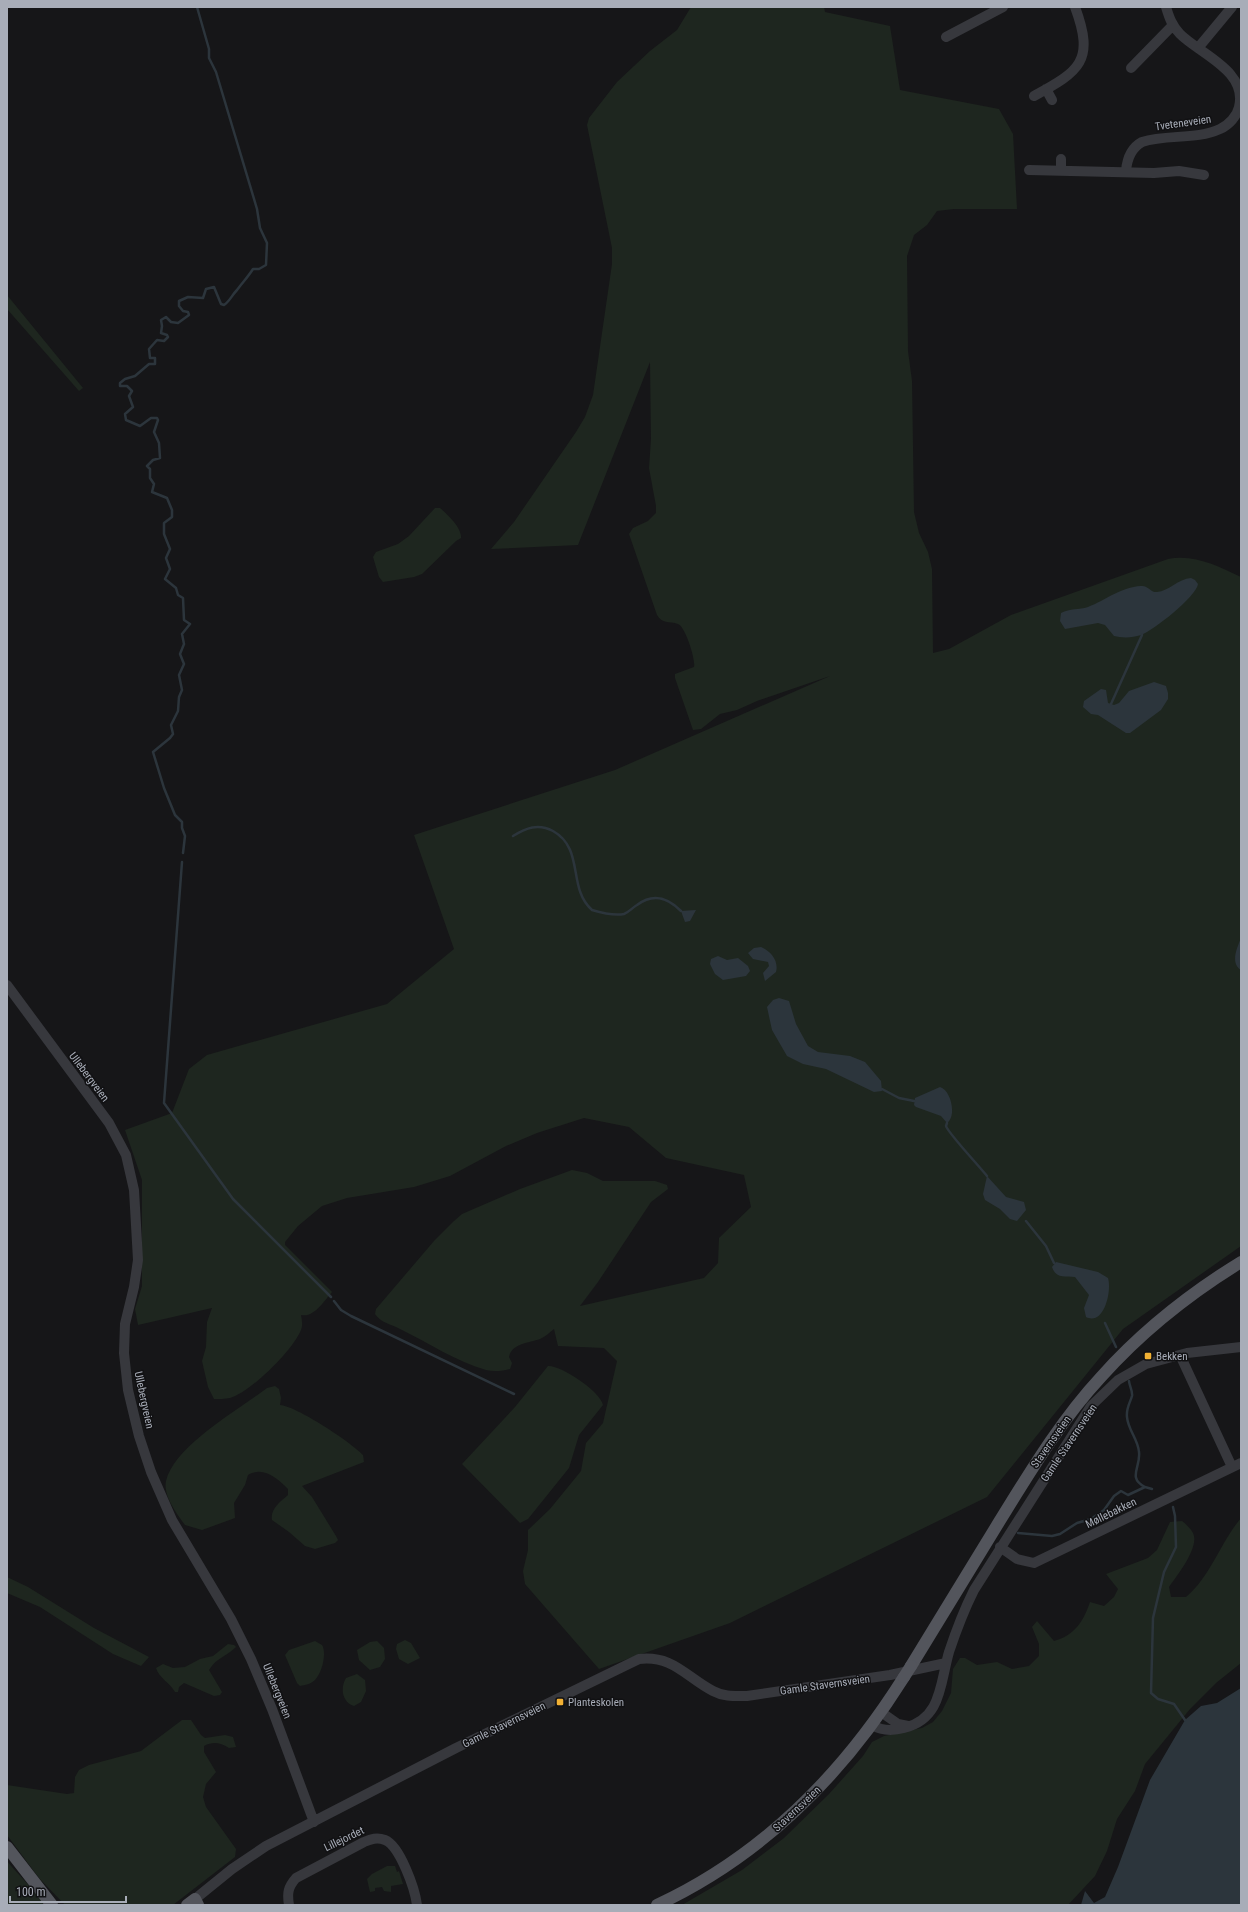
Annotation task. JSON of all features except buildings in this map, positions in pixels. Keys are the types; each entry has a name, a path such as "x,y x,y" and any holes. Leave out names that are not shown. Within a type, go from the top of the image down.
{"main road":[{"name":"Stavernsveien","path":"656,1905 713,1875 761,1841 791,1816 825,1782 881,1712 1027,1477 1069,1415 1091,1388 1123,1354 1156,1323 1191,1295 1241,1262"},
{"path":"7,1847 52,1905"}],"street":[{"path":"953,37 1003,7"},
{"path":"1034,96 1070,75 1082,56 1085,47 1084,38 1075,7"},
{"name":"Tveteneveien","path":"1126,171 1133,148 1142,142 1221,129 1232,120 1237,112 1241,97 1240,90 1235,80 1227,71 1180,34 1173,25 1166,7"},
{"path":"1198,48 1232,7"},
{"path":"1131,68 1173,25"},
{"path":"1046,89 1052,100"},
{"path":"1061,159 1061,170"},
{"path":"1028,170 1126,171 1154,173 1179,171 1204,176"},
{"name":"Ullebergveien","path":"7,985 109,1123 126,1155 134,1190 138,1260 134,1287 125,1324 124,1353 128,1390 139,1436 154,1478 172,1520 231,1619 251,1659 272,1709 314,1822"},
{"name":"Gamle Stavernsveien","path":"872,1725 879,1729 896,1730 912,1727 923,1721 932,1711 942,1688 946,1663 961,1616 974,1590 1091,1406 1118,1380 1146,1364 1180,1355 1241,1347"},
{"name":"Møllebakken","path":"1000,1548 1018,1559 1034,1563 1236,1465 1180,1355"},
{"name":"Gamle Stavernsveien","path":"193,1903 245,1859 266,1846 456,1748 639,1659 652,1657 665,1661 680,1668 714,1691 729,1696 747,1696 890,1675 946,1663"},
{"path":"881,1712 898,1724 912,1727"},
{"name":"Lillejordet","path":"289,1905 287,1895 290,1886 296,1878 364,1842 375,1838 384,1839 397,1851 418,1905"}],"shaded area":[{"path":"691,7 824,7 825,12 890,26 900,90 999,109 1013,134 1017,209 954,209 937,211 927,225 914,235 907,256 908,351 912,381 914,512 919,533 928,552 932,569 933,653 949,649 1011,615 1168,559 1187,558 1206,562 1241,577 1241,1246 1123,1329 987,1497 730,1623 599,1669 525,1584 523,1571 528,1550 528,1530 550,1509 581,1471 586,1443 603,1423 617,1361 604,1348 558,1346 554,1329 542,1338 517,1346 511,1352 509,1357 512,1363 510,1369 498,1371 486,1370 453,1357 411,1334 383,1321 375,1314 376,1309 434,1241 462,1214 520,1189 572,1170 587,1173 603,1181 655,1181 667,1185 668,1189 651,1202 598,1282 580,1306 704,1278 718,1263 719,1238 751,1207 744,1175 666,1158 629,1127 584,1118 537,1133 506,1146 450,1176 414,1187 347,1198 322,1206 298,1226 285,1242 285,1245 332,1292 322,1304 310,1314 301,1315 302,1326 297,1338 281,1359 260,1379 249,1388 230,1398 214,1399 208,1387 202,1361 206,1347 207,1322 212,1308 138,1325 135,1309 142,1286 142,1180 125,1130 172,1113 189,1069 207,1055 387,1004 454,949 414,835 615,770 830,676 757,701 737,710 720,714 701,729 693,730 675,678 675,674 694,667 689,644 681,626 663,621 657,615 629,534 633,528 648,521 656,513 649,468 651,439 650,362 578,545 491,549 514,522 576,432 585,417 593,395 612,264 612,248 587,125 589,118 617,82 650,51 677,30"},
{"path":"7,295 83,388 79,391 7,309"},
{"path":"435,508 440,508 454,522 461,534 461,538 422,574 414,577 383,582 379,577 373,557 376,552 398,544 409,536"},
{"path":"1191,578 1198,584 1196,590 1183,605 1155,627 1141,635 1134,637 1114,636 1105,625 1098,623 1065,629 1060,621 1061,613 1068,610 1088,607 1127,589 1143,586 1157,592 1166,590 1182,580"},
{"path":"1154,682 1166,686 1168,699 1161,710 1130,733 1126,733 1098,715 1091,714 1083,707 1084,701 1101,689 1106,690 1108,703 1114,705 1119,703 1129,691"},
{"path":"696,910 690,921 685,922 681,911"},
{"path":"1241,938 1241,970 1236,963 1235,955"},
{"path":"761,947 771,954 775,960 777,968 776,972 765,981 763,973 769,966 768,962 753,959 748,953 754,948"},
{"path":"718,956 727,960 738,958 748,966 750,971 746,976 723,980 715,974 710,964 711,959"},
{"path":"779,998 789,1001 796,1024 808,1046 818,1052 850,1056 865,1062 881,1081 882,1091 874,1092 826,1069 803,1064 787,1056 772,1030 767,1007 773,1000"},
{"path":"940,1087 944,1089 950,1098 952,1115 947,1123 941,1116 914,1105 915,1098"},
{"path":"987,1176 1006,1197 1024,1202 1026,1210 1017,1221 1010,1219 1000,1209 985,1200 983,1194"},
{"path":"1056,1262 1098,1272 1108,1278 1108,1298 1102,1312 1098,1317 1086,1317 1084,1308 1089,1295 1075,1277 1061,1276 1054,1271 1052,1267"},
{"path":"548,1366 562,1370 580,1380 595,1393 603,1405 579,1435 569,1468 528,1519 520,1523 462,1464 515,1407"},
{"path":"275,1386 279,1389 281,1398 280,1405 298,1411 310,1418 347,1442 363,1455 364,1462 302,1486 312,1497 336,1536 338,1540 335,1543 315,1549 305,1546 272,1520 274,1509 288,1495 288,1489 270,1474 259,1472 248,1475 245,1485 234,1503 235,1518 202,1530 185,1525 169,1499 166,1481 171,1468 181,1455 194,1442 224,1418 267,1388"},
{"path":"1241,1518 1241,1663 1216,1683 1190,1709 1145,1764 1135,1791 1117,1819 1107,1851 1095,1876 1068,1905 682,1905 742,1870 784,1838 829,1794 863,1756 872,1742 884,1736 922,1728 933,1722 942,1711 951,1693 953,1669 960,1658 965,1658 977,1665 997,1662 1012,1669 1029,1666 1039,1656 1039,1644 1032,1627 1037,1621 1054,1641 1068,1635 1081,1622 1090,1602 1104,1606 1114,1597 1118,1589 1106,1574 1148,1558 1157,1550 1170,1522 1182,1521 1193,1533 1194,1539 1191,1553 1169,1587 1171,1597 1186,1597 1195,1589 1209,1569 1227,1538"},
{"path":"7,1577 28,1587 94,1628 149,1657 141,1666 113,1654 40,1607 7,1593"},
{"path":"405,1640 411,1643 420,1658 408,1664 399,1659 396,1649 397,1644"},
{"path":"315,1641 322,1645 324,1658 322,1668 318,1677 308,1684 300,1686 297,1683 285,1655 289,1650"},
{"path":"377,1641 384,1648 385,1659 380,1667 370,1670 359,1660 357,1650 370,1642"},
{"path":"228,1644 236,1647 215,1662 209,1670 222,1692 220,1695 214,1696 184,1683 179,1687 178,1692 175,1692 157,1672 156,1668 163,1664 173,1668 185,1667 200,1659 213,1656"},
{"path":"357,1674 365,1680 366,1691 361,1702 354,1706 345,1698 343,1694 343,1686 346,1678"},
{"path":"1241,1688 1241,1905 1081,1905 1085,1891 1094,1903 1105,1897 1118,1867 1150,1780 1185,1720 1201,1706 1217,1703"},
{"path":"182,1720 191,1720 201,1735 205,1738 225,1735 233,1737 236,1747 229,1748 214,1743 204,1746 204,1752 216,1772 206,1784 203,1797 206,1807 236,1849 235,1857 173,1905 65,1905 39,1878 7,1835 7,1785 67,1794 74,1793 75,1777 79,1770 89,1765 141,1751"},
{"path":"7,1861 12,1867 47,1905 7,1905"},
{"path":"387,1866 395,1866 397,1872 399,1871 403,1884 391,1886 391,1892 384,1891 382,1887 375,1888 375,1891 370,1892 367,1879 372,1874"}],"waterway":[{"path":"183,853 185,836 182,828 182,822 175,815 164,788 153,752 173,734 171,725 178,711 179,697 182,690 179,675 184,664 180,654 184,644 182,634 190,624 184,620 183,598 178,595 176,588 165,579 170,569 166,558 170,549 164,534 164,523 172,517 172,510 167,498 152,492 154,484 150,478 150,469 147,466 153,460 160,458 159,443 154,432 158,420 157,418 151,418 140,426 126,420 125,414 133,407 129,396 132,391 127,386 120,386 120,383 125,379 135,376 149,364 155,364 155,358 150,358 149,349 157,340 164,341 168,337 167,335 161,333 161,320 166,317 171,322 178,323 189,315 188,312 183,311 179,306 179,301 188,297 203,298 206,289 214,287 221,304 224,305 253,269 259,269 266,265 267,243 260,228 257,209 216,72 209,58 209,49 197,7"},
{"path":"1111,704 1142,635"},
{"path":"513,836 527,829 542,827 553,831 563,839 573,858 577,880 584,901 592,910 620,915 624,914 643,901 660,898 670,902 681,911"},
{"path":"182,862 164,1103 233,1199 331,1297"},
{"path":"882,1089 899,1098 914,1101"},
{"path":"947,1123 946,1126 952,1136 987,1176"},
{"path":"1026,1221 1046,1246 1054,1263"},
{"path":"334,1301 341,1310 351,1316 514,1394"},
{"path":"1105,1323 1116,1347"},
{"path":"1129,1381 1132,1396 1127,1417 1139,1452 1136,1472 1137,1480 1145,1487"},
{"path":"1018,1533 1052,1536 1060,1534 1077,1523 1091,1519 1104,1510 1114,1496 1121,1491 1128,1495 1145,1487 1152,1489"},
{"path":"1173,1507 1175,1516 1176,1547 1164,1572 1153,1618 1151,1693 1158,1699 1174,1704 1185,1720"}],"place":[{"name":"Bekken","path":"1148,1356"},
{"name":"Planteskolen","path":"560,1702"}]}
